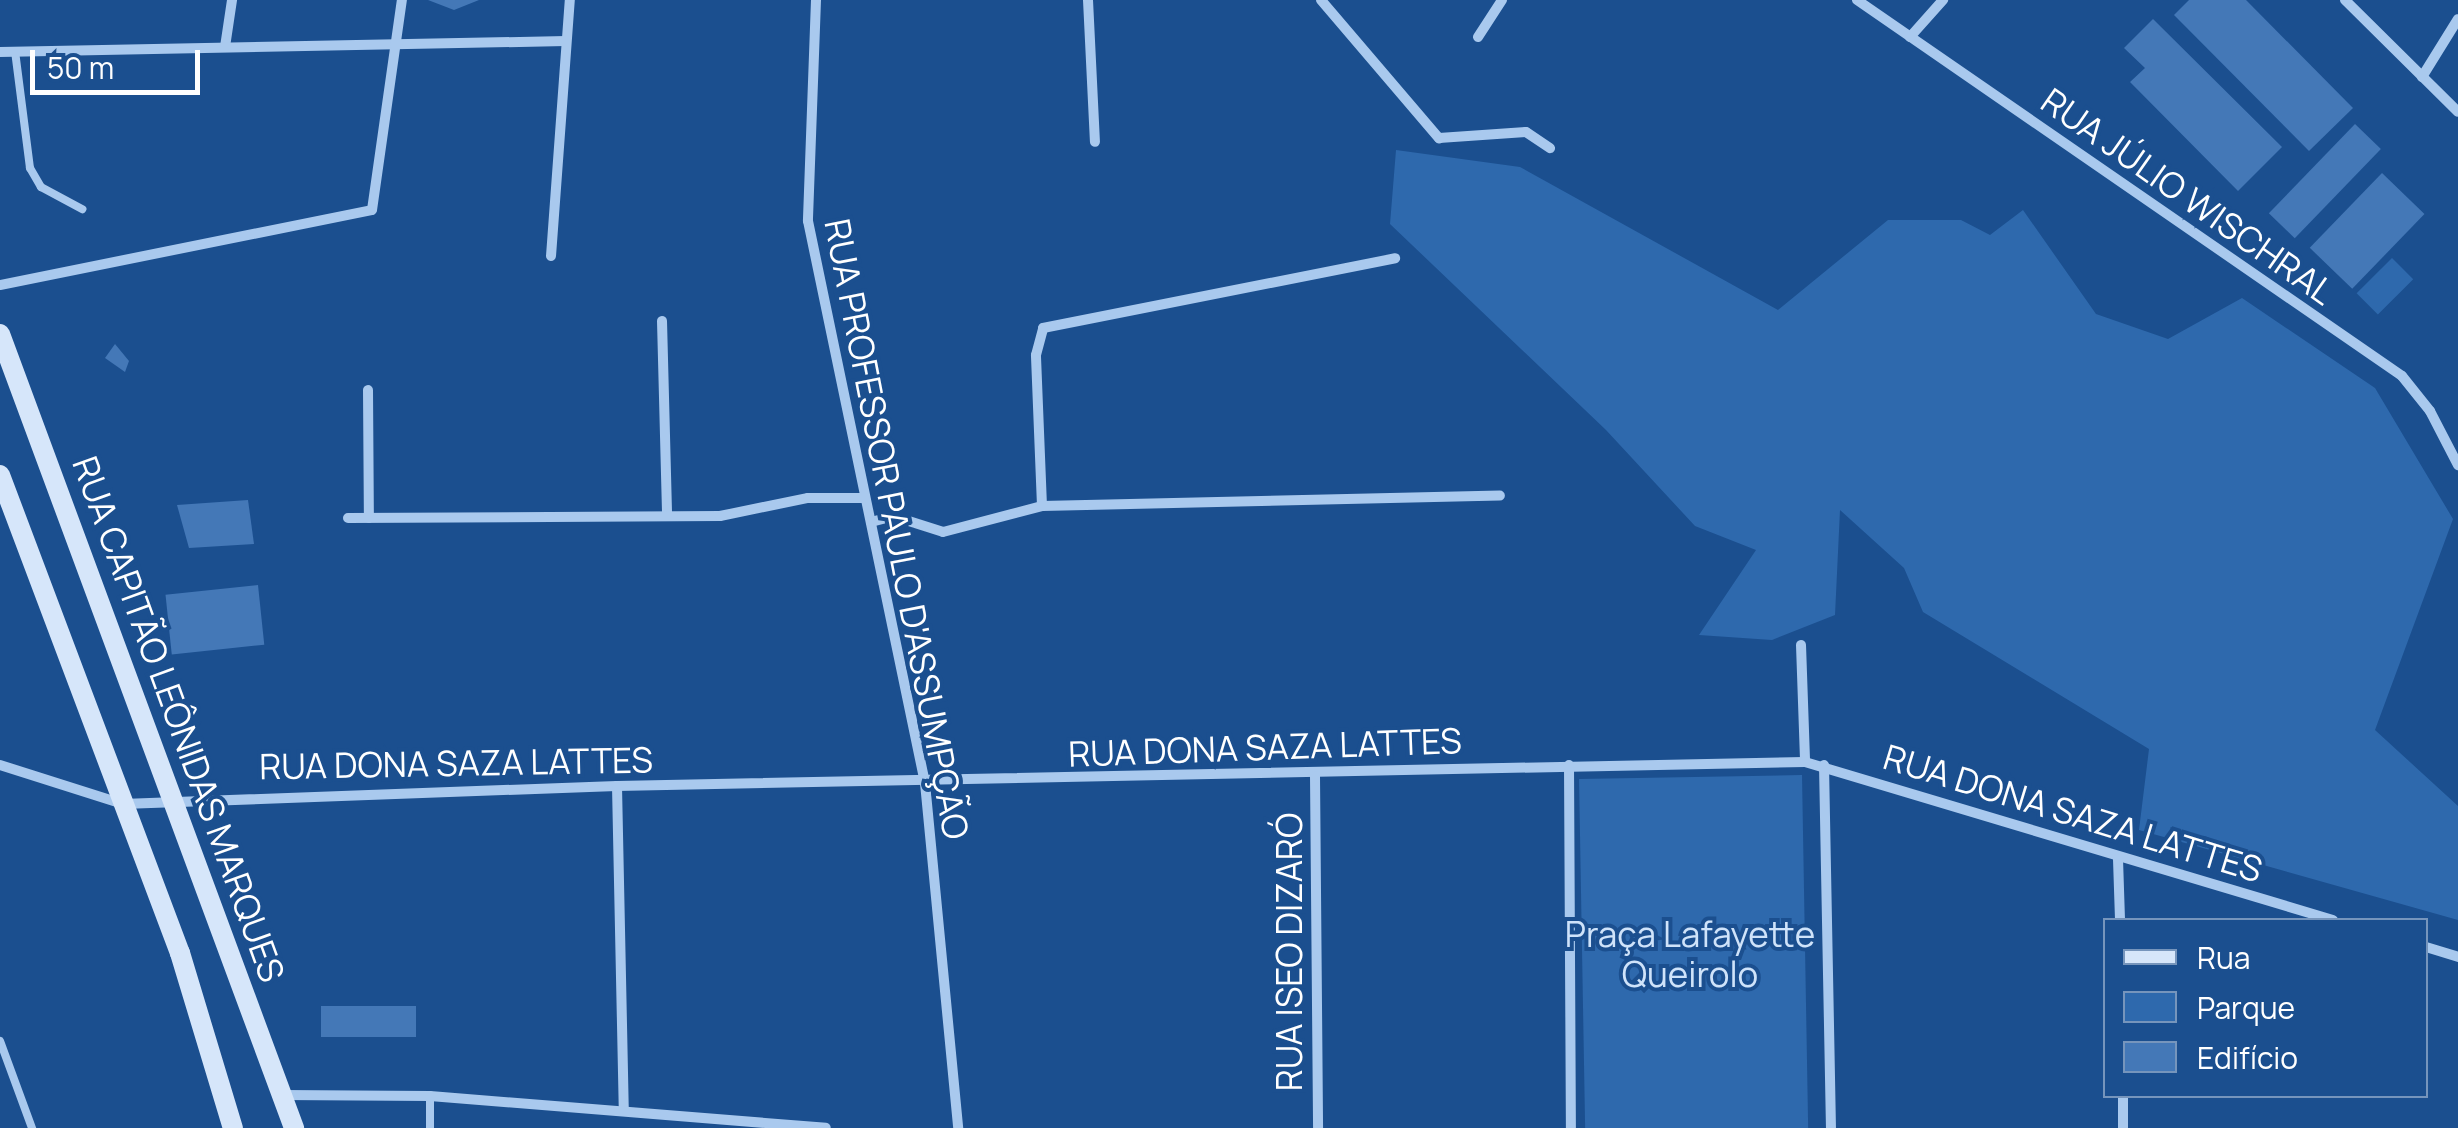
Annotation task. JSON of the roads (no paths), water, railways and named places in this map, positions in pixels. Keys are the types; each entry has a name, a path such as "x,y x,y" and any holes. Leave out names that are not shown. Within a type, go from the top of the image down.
{"main road":[{"name":"RUA CAPITÃO LEÔNIDAS MARQUES","path":"0,334 176,798 294,1128"},
{"path":"1,482 201,1013 233,1128"}],"street":[{"path":"225,47 232,0"},
{"path":"0,284 372,210 402,0"},
{"path":"551,256 570,0"},
{"name":"RUA PROFESSOR PAULO D'ASSUMPÇÃO","path":"816,0 808,221 925,784 958,1128"},
{"path":"1088,0 1094,142"},
{"path":"1320,0 1439,138 1526,132 1550,148"},
{"path":"1478,37 1502,0"},
{"name":"RUA JÚLIO WISCHRAL","path":"1857,0 2402,376 2430,411 2458,465"},
{"path":"1910,37 1944,0"},
{"path":"2344,0 2458,112"},
{"path":"2422,77 2458,19"},
{"path":"0,52 566,40"},
{"path":"1042,506 1036,356 1042,328 1395,258"},
{"path":"662,321 667,516"},
{"path":"368,390 369,518"},
{"path":"870,522 894,516 943,532 1042,506 1500,496"},
{"path":"348,518 667,516 865,498"},
{"path":"1801,645 1805,762"},
{"name":"RUA DONA SAZA LATTES","path":"123,804 176,798 617,786 925,784 1314,776 1569,764 1805,762 1824,764 2118,859 2326,918"},
{"path":"1569,764 1572,1128"},
{"path":"1824,764 1830,1128"},
{"path":"0,766 123,804"},
{"name":"RUA ISEO DIZARÓ","path":"1314,776 1318,1128"},
{"path":"617,786 624,1109"},
{"path":"2118,859 2120,918"},
{"path":"2428,948 2458,956"},
{"path":"282,1095 430,1096 826,1128"},
{"path":"2123,1098 2124,1128"}],"lane":[{"path":"15,51 30,168 42,187 82,209"},
{"path":"0,1041 32,1128"},
{"path":"430,1096 430,1128"}],"park label":[{"name":"Praça Lafayette Queirolo","path":"1690,954"}]}
